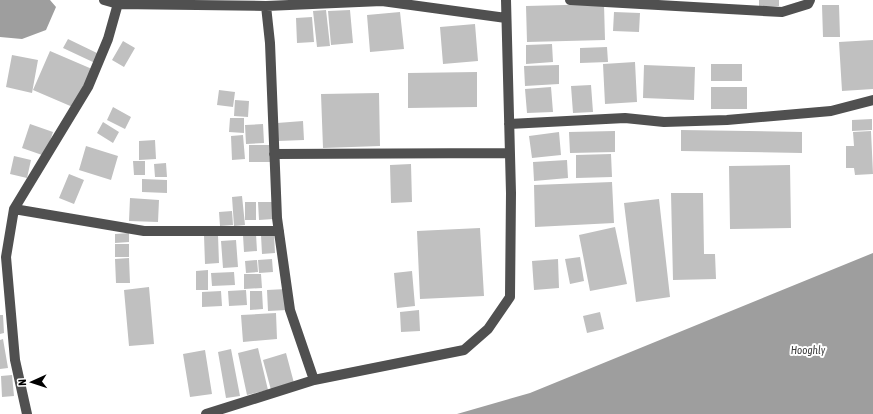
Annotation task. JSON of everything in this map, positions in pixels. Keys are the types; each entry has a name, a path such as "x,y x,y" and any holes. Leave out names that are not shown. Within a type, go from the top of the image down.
{"street":[{"path":"104,0 118,2 266,6 382,2 506,18"},
{"path":"206,414 314,380 464,350 488,329 510,297 511,193 506,0"},
{"path":"570,0 782,12 808,4 810,0"},
{"path":"27,414 15,360 6,257 14,209 88,87 108,39 118,2"},
{"path":"266,6 270,43 274,154 279,231 290,310 314,380"},
{"path":"509,124 625,118 664,122 727,120 831,111 873,100"},
{"path":"274,154 509,153"},
{"path":"14,209 144,231 279,231"}],"water":[{"path":"0,0 50,0 56,7 46,30 22,39 0,37"},
{"name":"Hooghly","path":"873,253 873,414 457,414 530,393"}],"building":[{"path":"759,0 779,0 779,6 759,7"},
{"path":"604,4 605,40 527,42 526,6"},
{"path":"822,5 839,5 840,37 823,37"},
{"path":"326,10 330,46 317,47 313,11"},
{"path":"350,10 353,43 331,45 328,11"},
{"path":"400,12 404,49 370,52 367,15"},
{"path":"614,12 640,13 639,32 613,31"},
{"path":"312,17 314,42 297,43 296,18"},
{"path":"475,24 478,61 443,64 440,27"},
{"path":"68,39 99,54 95,63 63,48"},
{"path":"873,40 873,89 842,91 839,42"},
{"path":"123,41 135,48 124,67 112,60"},
{"path":"552,44 553,62 526,64 526,45"},
{"path":"607,47 608,62 580,63 580,48"},
{"path":"50,51 92,69 75,108 33,90"},
{"path":"12,55 38,60 32,93 6,87"},
{"path":"635,62 637,102 605,104 603,64"},
{"path":"711,64 742,64 742,81 711,81"},
{"path":"559,65 559,84 525,86 524,66"},
{"path":"644,65 695,67 694,100 643,98"},
{"path":"477,72 477,107 408,108 408,73"},
{"path":"591,85 593,112 573,113 571,86"},
{"path":"551,87 553,112 527,113 525,89"},
{"path":"711,87 747,87 747,109 711,109"},
{"path":"219,90 235,92 233,107 217,105"},
{"path":"379,93 380,146 323,148 321,94"},
{"path":"235,100 249,101 248,117 234,116"},
{"path":"113,107 131,117 125,129 107,120"},
{"path":"230,118 244,118 244,133 229,132"},
{"path":"872,119 872,130 852,131 852,120"},
{"path":"303,121 304,140 278,141 277,123"},
{"path":"103,122 119,132 113,143 97,133"},
{"path":"30,124 53,132 45,156 22,148"},
{"path":"263,124 264,143 246,144 245,125"},
{"path":"681,130 802,132 802,153 681,151"},
{"path":"615,131 615,152 570,153 569,132"},
{"path":"871,131 873,174 855,175 854,168 846,168 846,146 854,146 853,132"},
{"path":"559,132 561,155 532,158 529,136"},
{"path":"243,135 245,159 232,160 231,136"},
{"path":"155,140 156,159 139,160 139,141"},
{"path":"249,145 273,145 273,162 249,162"},
{"path":"86,146 118,156 111,180 79,170"},
{"path":"611,154 612,177 576,178 576,155"},
{"path":"14,156 31,160 27,178 10,174"},
{"path":"567,160 568,178 534,181 533,162"},
{"path":"133,161 145,161 145,175 134,175"},
{"path":"166,163 167,177 155,177 154,164"},
{"path":"411,164 412,202 391,203 390,165"},
{"path":"790,165 791,228 730,229 729,166"},
{"path":"69,174 84,180 74,204 59,198"},
{"path":"142,179 167,180 167,193 142,192"},
{"path":"612,182 614,223 535,227 534,185"},
{"path":"671,193 703,193 704,254 715,254 716,279 673,280"},
{"path":"242,196 245,225 234,226 232,197"},
{"path":"130,198 159,200 158,222 129,221"},
{"path":"659,199 670,297 636,302 624,203"},
{"path":"245,202 256,202 256,220 245,220"},
{"path":"258,202 273,202 273,219 259,220"},
{"path":"232,211 233,225 220,226 219,212"},
{"path":"615,227 627,284 590,291 579,235"},
{"path":"480,228 484,296 420,299 417,231"},
{"path":"129,233 129,242 115,243 115,234"},
{"path":"256,234 257,251 244,252 243,235"},
{"path":"204,235 218,235 219,263 205,264"},
{"path":"261,235 274,235 275,253 262,254"},
{"path":"236,240 238,267 223,268 221,241"},
{"path":"115,244 129,244 129,257 115,257"},
{"path":"580,257 584,281 570,284 565,259"},
{"path":"129,258 130,283 116,283 115,259"},
{"path":"272,259 273,272 259,273 258,260"},
{"path":"558,259 559,288 534,290 532,261"},
{"path":"257,260 258,272 246,273 245,261"},
{"path":"208,270 208,290 196,290 196,271"},
{"path":"412,271 415,306 397,308 394,273"},
{"path":"234,272 235,285 212,286 211,273"},
{"path":"244,274 261,274 262,288 244,289"},
{"path":"149,287 154,344 129,346 124,290"},
{"path":"286,289 287,310 268,311 267,290"},
{"path":"246,290 247,305 229,306 228,291"},
{"path":"221,291 222,306 202,307 202,292"},
{"path":"250,291 262,291 263,309 250,310"},
{"path":"419,310 420,331 401,332 400,312"},
{"path":"600,312 604,329 587,333 583,316"},
{"path":"276,313 277,339 243,342 241,315"},
{"path":"0,315 3,315 4,333 0,334"},
{"path":"3,339 8,368 0,369 0,340"},
{"path":"258,348 268,390 247,395 238,353"},
{"path":"231,349 240,396 226,398 218,352"},
{"path":"205,350 212,394 190,397 183,354"},
{"path":"286,353 294,383 271,390 263,360"},
{"path":"12,375 14,396 2,397 1,376"}]}
